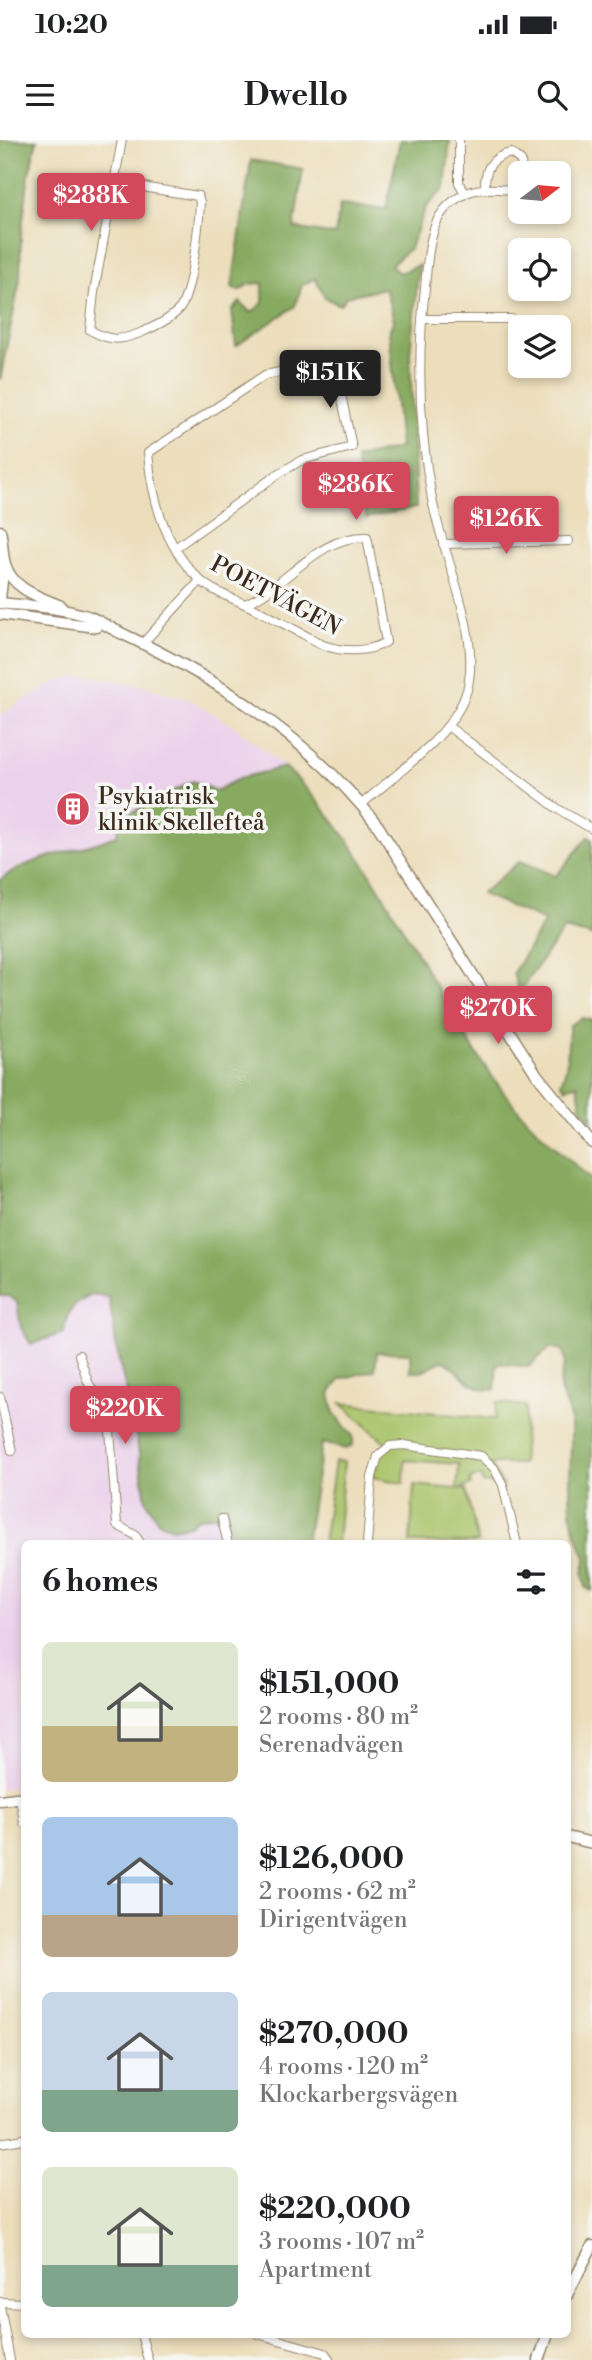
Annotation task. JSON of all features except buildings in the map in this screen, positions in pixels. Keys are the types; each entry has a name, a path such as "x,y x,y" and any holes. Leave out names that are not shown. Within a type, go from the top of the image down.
{"main road":[{"path":"0,531 4,562 0,601 90,617"},
{"path":"4,562 10,576 22,588 90,617 183,663 276,726 313,757 361,805 440,922 537,1075 592,1143"},
{"path":"0,614 53,618 119,632"},
{"path":"0,1800 21,1797"},
{"path":"571,1838 592,1843"},
{"path":"571,2287 592,2246"},
{"path":"539,2360 547,2338"}],"street":[{"path":"115,177 148,188 198,196 199,217 191,274 180,309 143,332 119,341 105,339 90,330 115,177 122,140"},
{"path":"459,140 459,183 465,193"},
{"path":"485,190 489,165 499,156 511,153 521,161"},
{"path":"361,805 449,727 465,696 470,666 467,634 432,500 421,419 422,319 429,250 436,224 447,206 465,193 508,190"},
{"path":"422,319 508,319"},
{"name":"POETVÄGEN","path":"175,548 278,474 302,460 352,447 334,362 265,375 148,453 160,518 175,548 200,580 245,604 337,650 373,647 386,642 367,537 336,542 262,597 245,604"},
{"path":"443,544 569,541"},
{"path":"143,643 200,580"},
{"path":"449,727 558,810 592,829"},
{"path":"79,1355 88,1382 108,1417 117,1525 135,1535 138,1540"},
{"path":"0,1397 12,1451"},
{"path":"367,1540 372,1478 378,1456 390,1446 404,1445 481,1456 494,1468 503,1485 516,1540"},
{"path":"222,1520 227,1540"},
{"path":"0,2143 21,2140"},
{"path":"10,2360 0,2304 21,2303"},
{"path":"142,2338 148,2360"},
{"path":"271,2338 327,2356"}],"shaded area":[{"path":"86,675 136,684 190,700 234,726 285,767 240,778 216,792 193,782 121,818 117,835 92,847 18,866 0,880 0,714 61,679"},
{"path":"94,1294 109,1298 138,1454 188,1525 199,1517 224,1515 232,1540 21,1540 21,1786 0,1789 0,1296 8,1296 17,1302 21,1328 66,1316 76,1302"}],"green space":[{"path":"0,140 37,140 29,174 21,235 20,279 0,380"},
{"path":"400,140 450,140 445,188 426,207 410,248 391,265 399,273 419,265 410,353 416,508 366,518 356,458 400,448 389,331 394,320 385,288 347,296 340,305 325,298 315,278 302,285 295,306 236,346 232,311 240,302 251,313 263,303 263,283 249,284 239,291 232,287 251,160 303,169 294,228 335,235 340,205 386,209"},
{"path":"285,767 319,803 376,883 451,1012 505,1094 536,1128 592,1180 592,1591 586,1588 583,1574 586,1557 573,1525 570,1492 571,1423 560,1386 564,1363 562,1350 551,1347 528,1367 497,1363 495,1390 473,1385 445,1361 415,1372 410,1371 410,1353 377,1352 375,1370 340,1379 330,1394 334,1413 353,1436 353,1445 346,1449 322,1443 306,1540 232,1540 224,1515 199,1517 189,1525 172,1528 157,1520 146,1500 134,1421 119,1362 109,1298 94,1294 81,1301 69,1313 64,1333 31,1344 21,1328 17,1302 8,1296 0,1296 0,880 13,871 42,859 117,835 121,818 193,781 216,791 240,778"},
{"path":"588,837 592,839 592,936 564,929 519,992 513,973 545,921 481,894 520,861 556,876"},
{"path":"582,1018 592,1020 592,1121 582,1110 577,1084 566,1088 561,1083 566,1069 570,1025"},
{"path":"497,1402 526,1406 522,1464 490,1464 503,1485 483,1483 481,1476 470,1479 471,1485 459,1489 466,1490 477,1540 410,1540 414,1485 457,1489 459,1464 405,1460 404,1483 372,1477 378,1456 389,1446 341,1403 495,1419"},
{"path":"335,1461 344,1462 337,1540 323,1540"}],"place":[{"name":"Psykiatrisk klinik Skellefteå","path":"73,809"}]}
